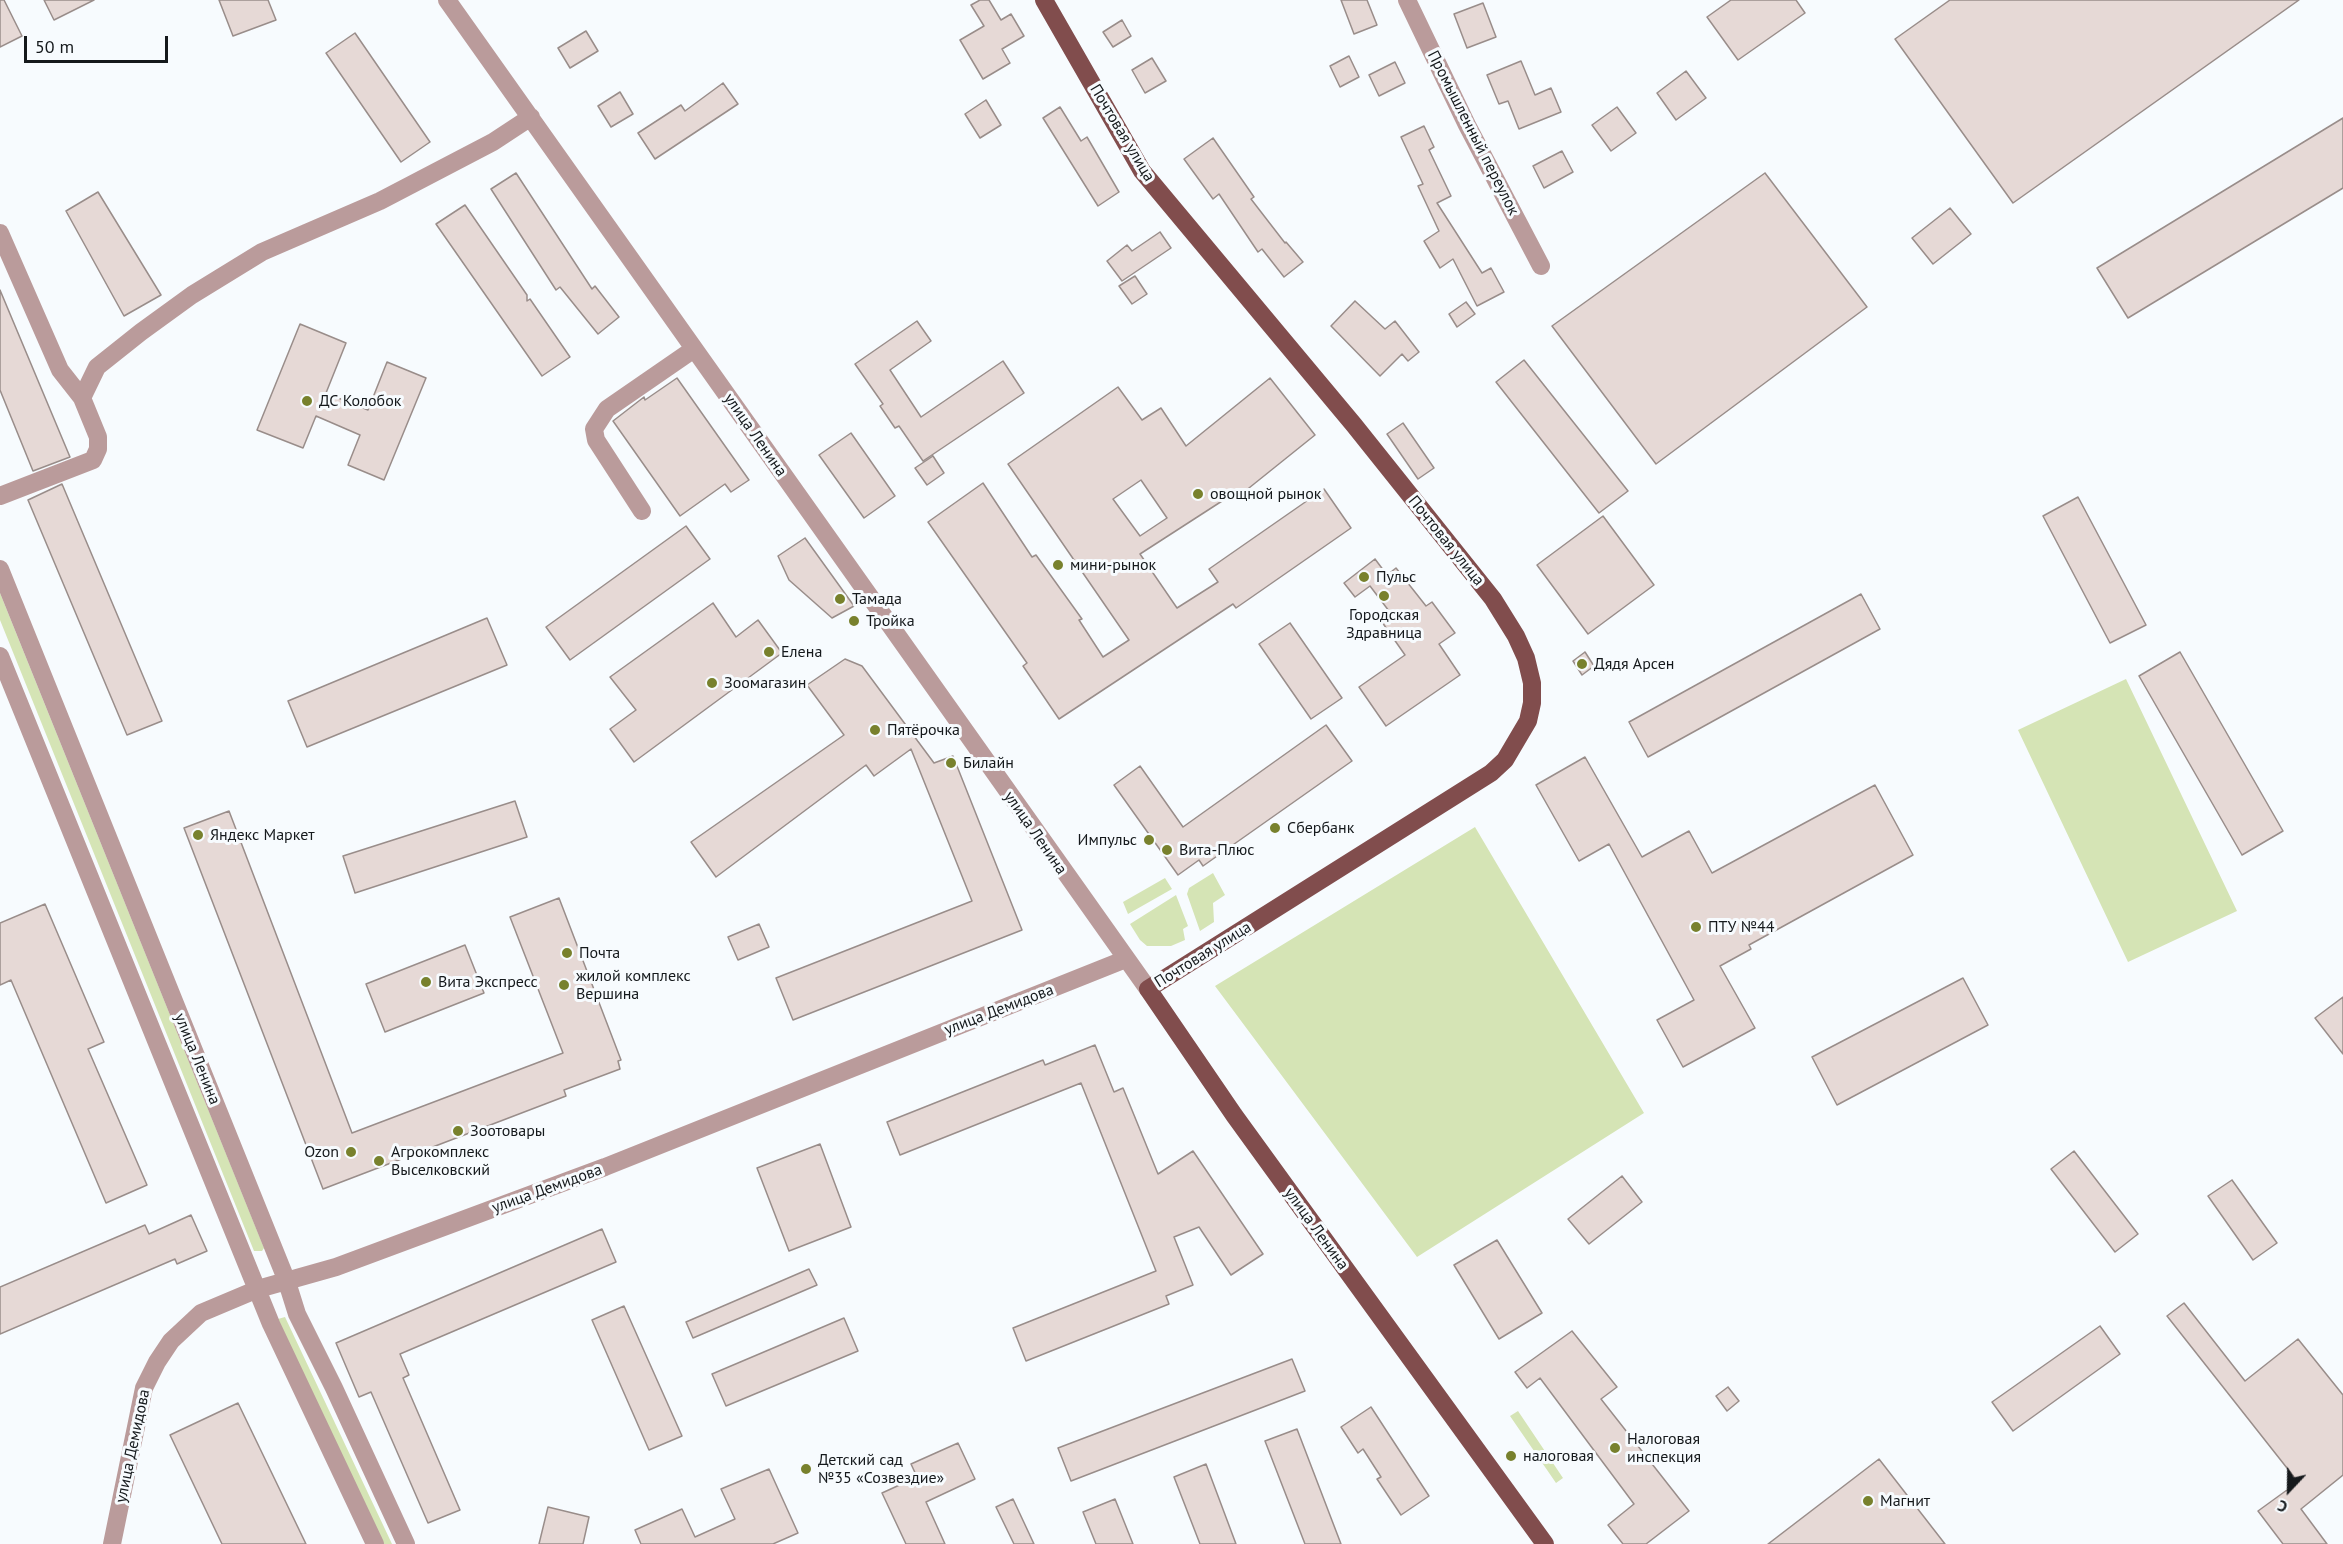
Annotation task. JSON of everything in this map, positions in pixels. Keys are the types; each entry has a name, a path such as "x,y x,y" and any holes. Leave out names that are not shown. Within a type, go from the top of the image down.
{"main road":[{"name":"Почтовая улица","path":"1044,0 1142,171 1354,425 1493,599 1516,636 1526,658 1532,683 1532,704 1528,721 1505,760 1491,773 1148,989"},
{"name":"улица Ленина","path":"1148,989 1241,1125 1545,1544"}],"street":[{"name":"улица Ленина","path":"447,0 1148,989"},
{"name":"Промышленный переулок","path":"1407,0 1467,124 1541,266"},
{"path":"82,398 97,367 192,295 262,252 380,201 493,142 531,117"},
{"path":"0,233 60,370 82,398 98,437 98,449 93,460 0,496"},
{"path":"642,511 596,440 594,429 606,409 694,349"},
{"name":"улица Ленина","path":"0,569 286,1280 297,1314 406,1544"},
{"name":"улица Ленина","path":"0,656 271,1324 375,1544"},
{"name":"улица Демидова","path":"112,1544 144,1388 157,1362 183,1328 201,1313 258,1288 336,1267 605,1167 1126,959"}],"green space":[{"path":"0,593 264,1248 262,1251 254,1251 0,620"},
{"path":"2126,679 2237,911 2128,962 2018,730"},
{"path":"1475,827 1644,1113 1417,1257 1215,986"},
{"path":"1213,873 1225,895 1213,903 1214,922 1200,931 1187,894 1189,888"},
{"path":"1165,878 1172,889 1128,914 1123,902"},
{"path":"1176,895 1188,926 1183,929 1185,940 1171,946 1147,946 1140,940 1130,924"},
{"path":"285,1317 392,1544 382,1544 278,1319"},
{"path":"1518,1411 1563,1478 1556,1483 1510,1416"}],"building":[{"path":"0,0 4,0 22,36 0,47"},
{"path":"44,0 94,0 54,20"},
{"path":"219,0 268,0 276,20 233,36"},
{"path":"980,0 989,0 1001,20 1011,14 1024,36 1002,49 1010,63 983,79 960,40 984,26 971,5"},
{"path":"1341,0 1367,0 1377,25 1354,34"},
{"path":"1731,0 1796,0 1805,13 1738,60 1707,17"},
{"path":"1950,0 2299,0 2013,203 1895,39"},
{"path":"1483,3 1496,37 1467,48 1454,14"},
{"path":"1122,20 1131,36 1113,47 1103,32"},
{"path":"586,31 598,51 570,68 558,48"},
{"path":"355,33 430,142 401,162 326,53"},
{"path":"1349,56 1359,77 1340,87 1330,66"},
{"path":"1152,58 1166,81 1145,93 1132,70"},
{"path":"1521,61 1535,95 1551,88 1561,112 1519,129 1508,101 1499,104 1487,75"},
{"path":"1395,62 1405,83 1379,96 1369,75"},
{"path":"1686,71 1706,98 1676,120 1657,93"},
{"path":"723,83 738,104 655,159 638,133 681,105 685,111"},
{"path":"620,92 633,114 611,127 598,106"},
{"path":"986,100 1001,125 980,138 965,114"},
{"path":"1060,107 1081,141 1087,137 1119,192 1098,206 1043,118"},
{"path":"1617,107 1636,133 1611,151 1592,125"},
{"path":"2343,118 2343,188 2128,318 2097,268"},
{"path":"1424,126 1434,147 1429,150 1451,196 1437,203 1482,273 1491,268 1504,292 1477,306 1453,259 1440,268 1424,241 1439,231 1418,186 1423,184 1401,137"},
{"path":"1213,138 1254,197 1251,199 1303,262 1284,277 1262,249 1258,252 1219,194 1213,199 1184,159"},
{"path":"1562,151 1573,172 1544,188 1533,166"},
{"path":"516,173 592,289 595,286 619,317 598,334 560,287 556,290 491,189"},
{"path":"1765,173 1867,307 1656,464 1552,326"},
{"path":"98,192 161,295 124,316 66,211"},
{"path":"465,205 527,295 527,301 530,299 570,357 542,376 436,224"},
{"path":"1950,208 1971,234 1933,264 1912,238"},
{"path":"1160,232 1171,248 1122,281 1107,261 1127,245 1132,251"},
{"path":"1135,276 1147,294 1132,304 1119,286"},
{"path":"0,290 70,457 33,471 0,390"},
{"path":"1355,301 1385,329 1395,321 1419,352 1408,361 1402,354 1380,376 1331,326"},
{"path":"1466,302 1475,314 1457,327 1449,314"},
{"path":"917,321 931,341 890,370 921,417 1003,361 1024,393 923,461 899,426 895,428 880,406 883,404 855,364"},
{"name":"ДС Колобок","path":"300,324 346,343 326,393 368,410 387,362 426,378 384,480 348,465 360,435 316,416 303,448 257,430"},
{"path":"1524,360 1628,491 1599,513 1496,382"},
{"path":"677,378 749,480 731,492 725,484 680,516 613,421 644,397 645,400"},
{"name":"мини-рынок","path":"1270,378 1315,435 1239,496 1236,492 1140,554 1177,608 1218,582 1209,569 1324,489 1351,528 1236,608 1233,604 1059,719 1023,666 1027,663 928,522 983,483 1032,557 1036,555 1082,619 1079,620 1103,657 1129,640 1008,464 1118,387 1142,420 1161,408 1186,446","holes":["1141,480 1167,518 1140,536 1113,499"]},
{"path":"1403,423 1434,468 1418,479 1387,434"},
{"path":"851,433 895,496 864,518 819,455"},
{"path":"933,456 944,473 927,485 915,468"},
{"path":"62,484 162,721 127,735 28,500"},
{"path":"2078,497 2146,625 2110,643 2043,516"},
{"path":"1603,516 1654,585 1588,634 1537,565"},
{"path":"686,526 710,559 570,660 546,627"},
{"path":"805,538 854,606 832,618 789,580 778,556"},
{"path":"1375,559 1387,575 1396,568 1426,606 1432,602 1455,633 1439,644 1460,675 1386,726 1359,687 1405,655 1382,622 1392,615 1370,586 1355,597 1344,583"},
{"path":"1861,594 1880,629 1648,757 1629,722"},
{"path":"713,603 736,637 758,620 782,653 634,762 610,729 636,710 610,677"},
{"path":"487,618 507,665 307,747 288,701"},
{"path":"1290,623 1342,698 1311,719 1259,644"},
{"path":"1585,652 1594,666 1582,675 1573,661"},
{"path":"2180,652 2283,831 2242,855 2139,676"},
{"path":"845,659 862,666 934,763 953,756 1022,930 793,1020 776,978 972,901 911,749 874,776 866,765 716,877 691,842 844,735 807,685"},
{"path":"1326,725 1352,761 1203,866 1199,860 1178,875 1114,785 1140,766 1183,827"},
{"name":"ПТУ №44","path":"1585,757 1642,857 1689,831 1712,873 1875,785 1913,855 1749,945 1751,949 1720,966 1755,1028 1683,1067 1657,1020 1694,1000 1609,844 1579,861 1536,785"},
{"path":"515,801 527,837 355,893 343,856"},
{"name":"жилой комплекс Вершина","path":"229,811 352,1133 563,1053 510,917 559,898 621,1060 618,1061 620,1069 564,1090 566,1096 323,1189 184,828"},
{"path":"45,904 104,1042 88,1049 147,1185 106,1203 11,980 0,985 0,923"},
{"path":"759,924 769,947 738,960 728,937"},
{"path":"465,945 484,993 385,1032 366,984"},
{"path":"1963,978 1988,1025 1837,1105 1812,1057"},
{"path":"2343,997 2343,1054 2315,1018"},
{"path":"1095,1045 1114,1092 1123,1088 1158,1174 1193,1151 1263,1254 1231,1275 1199,1227 1174,1237 1193,1285 1166,1296 1169,1304 1026,1361 1013,1328 1156,1271 1081,1083 900,1155 887,1122 1043,1060 1045,1065"},
{"path":"820,1144 851,1227 789,1251 757,1168"},
{"path":"2074,1151 2138,1234 2115,1252 2051,1169"},
{"path":"1622,1176 1642,1202 1589,1244 1568,1219"},
{"path":"2232,1180 2277,1243 2253,1260 2208,1196"},
{"path":"191,1215 207,1251 177,1264 175,1259 0,1334 0,1287 145,1225 149,1234"},
{"path":"602,1229 616,1262 400,1354 409,1375 403,1378 460,1510 428,1523 371,1392 359,1397 336,1343"},
{"path":"1497,1240 1542,1313 1499,1339 1454,1265"},
{"path":"809,1269 817,1285 693,1338 686,1322"},
{"path":"2184,1303 2245,1381 2298,1339 2343,1395 2343,1475 2301,1509 2327,1544 2283,1544 2258,1511 2298,1482 2167,1316"},
{"path":"624,1306 682,1436 649,1450 592,1320"},
{"path":"844,1318 858,1351 726,1406 712,1374"},
{"path":"2100,1326 2120,1354 2013,1431 1992,1402"},
{"path":"1572,1331 1617,1387 1601,1399 1689,1511 1646,1544 1623,1544 1608,1525 1634,1504 1540,1378 1527,1388 1515,1372"},
{"path":"1292,1359 1305,1391 1071,1481 1058,1448"},
{"path":"1728,1387 1739,1401 1727,1411 1716,1396"},
{"path":"238,1403 306,1544 222,1544 170,1435"},
{"path":"1371,1407 1429,1496 1401,1515 1377,1479 1381,1477 1363,1449 1358,1453 1341,1427"},
{"path":"1297,1429 1341,1544 1305,1544 1265,1441"},
{"path":"958,1443 975,1479 926,1502 945,1544 906,1544 882,1493 917,1477 911,1464"},
{"name":"Магнит","path":"1879,1459 1945,1544 1768,1544"},
{"path":"1206,1464 1236,1544 1200,1544 1174,1477"},
{"path":"769,1469 798,1533 773,1544 641,1544 635,1530 682,1509 695,1537 735,1519 721,1489"},
{"path":"1013,1499 1034,1544 1014,1544 996,1507"},
{"path":"1115,1499 1133,1544 1096,1544 1083,1512"},
{"path":"548,1507 589,1517 583,1544 539,1544"}],"place":[{"name":"ДС Колобок","path":"307,401"},
{"name":"овощной рынок","path":"1198,494"},
{"name":"мини-рынок","path":"1058,565"},
{"name":"Пульс","path":"1364,577"},
{"name":"Городская Здравница","path":"1384,596"},
{"name":"Тамада","path":"840,599"},
{"name":"Тройка","path":"854,621"},
{"name":"Елена","path":"769,652"},
{"name":"Дядя Арсен","path":"1582,664"},
{"name":"Зоомагазин","path":"712,683"},
{"name":"Пятёрочка","path":"875,730"},
{"name":"Билайн","path":"951,763"},
{"name":"Сбербанк","path":"1275,828"},
{"name":"Яндекс Маркет","path":"198,835"},
{"name":"Импульс","path":"1149,840"},
{"name":"Вита-Плюс","path":"1167,850"},
{"name":"ПТУ №44","path":"1696,927"},
{"name":"Почта","path":"567,953"},
{"name":"Вита Экспресс","path":"426,982"},
{"name":"жилой комплекс Вершина","path":"564,985"},
{"name":"Зоотовары","path":"458,1131"},
{"name":"Ozon","path":"351,1152"},
{"name":"Агрокомплекс Выселковский","path":"379,1161"},
{"name":"Налоговая инспекция","path":"1615,1448"},
{"name":"налоговая","path":"1511,1456"},
{"name":"Детский сад №35 «Созвездие»","path":"806,1469"},
{"name":"Магнит","path":"1868,1501"}]}
